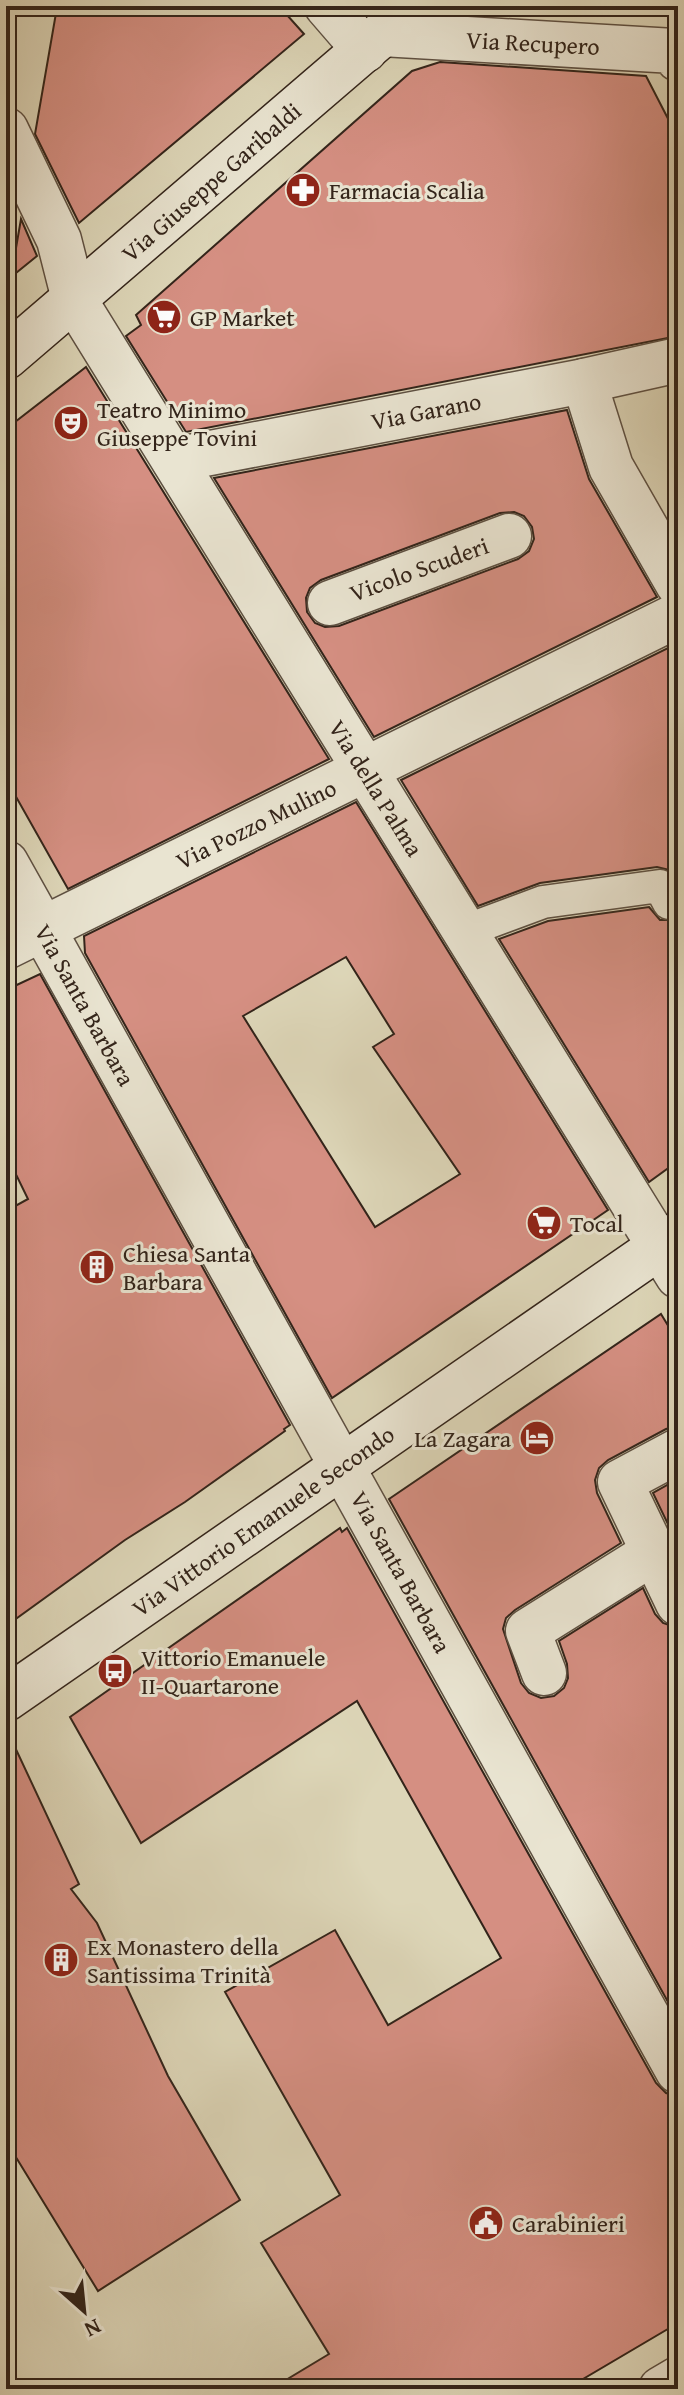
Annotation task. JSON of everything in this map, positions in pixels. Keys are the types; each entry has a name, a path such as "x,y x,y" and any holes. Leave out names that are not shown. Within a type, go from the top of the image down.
{"street":[{"path":"327,6 374,42"},
{"name":"Via Giuseppe Garibaldi","path":"6,357 415,6"},
{"name":"Via Recupero","path":"374,42 674,51 678,59"},
{"name":"Via della Palma","path":"6,130 59,240 74,299 465,931 672,1252"},
{"name":"Via Garano","path":"174,460 678,360"},
{"path":"584,381 611,467 678,584"},
{"name":"Vicolo Scuderi","path":"330,603 509,536"},
{"name":"Via Pozzo Mulino","path":"24,938 678,615"},
{"name":"Via Santa Barbara","path":"6,863 24,938 342,1466 672,2047"},
{"name":"Via Vittorio Emanuele Secondo","path":"6,1699 342,1466 672,1252"},
{"path":"678,1451 620,1482 678,1603"},
{"path":"544,1673 528,1631 654,1552"},
{"path":"661,2389 678,2379"}],"lane":[{"path":"465,931 543,902 580,895 660,886 669,903 678,901"}],"building":[{"path":"168,6 279,6 304,34 79,223 35,134 56,13 174,13"},
{"path":"440,62 646,76 678,138 678,336 186,432 126,336 141,325 136,315 412,71"},
{"path":"21,219 37,256 11,277"},
{"path":"86,367 329,759 68,889 6,779 6,429"},
{"path":"567,410 589,479 657,597 374,737 214,478","holes":["514,512 524,516 532,527 534,539 529,551 518,559 339,626 325,627 315,623 307,612 306,598 310,588 321,580 500,513"]},
{"path":"678,643 678,879 669,870 657,867 540,883 478,906 401,780"},
{"path":"356,802 608,1210 332,1398 85,953 84,936","holes":["346,957 394,1034 373,1047 460,1174 375,1227 243,1016"]},
{"path":"649,907 660,920 678,920 678,1161 649,1182 499,939 548,921"},
{"path":"40,974 290,1425 6,1626 6,1211 28,1199 6,1154 6,990"},
{"path":"661,1314 678,1342 678,1426 666,1429 608,1460 599,1468 595,1480 597,1493 621,1543 515,1610 506,1618 503,1629 521,1683 529,1693 541,1698 554,1696 564,1688 568,1678 559,1641 643,1588 655,1614 663,1623 678,1628 678,2020 389,1499"},
{"path":"678,1479 678,1545 653,1493"},
{"name":"Ex Monastero della Santissima Trinità","path":"340,1528 342,1532 347,1528 656,2083 666,2093 678,2096 678,2323 566,2389 271,2389 329,2354 261,2243 340,2195 225,1992 335,1930 388,2025 501,1958 357,1701 141,1843 70,1717"},
{"path":"6,1728 79,1884 71,1889 97,1923 168,2076 240,2200 98,2291 6,2141"}],"place":[{"name":"Farmacia Scalia","path":"303,190"},
{"name":"GP Market","path":"164,317"},
{"name":"Teatro Minimo Giuseppe Tovini","path":"71,423"},
{"name":"Tocal","path":"544,1223"},
{"name":"Chiesa Santa Barbara","path":"97,1267"},
{"name":"La Zagara","path":"537,1438"},
{"name":"Vittorio Emanuele II-Quartarone","path":"115,1671"},
{"name":"Ex Monastero della Santissima Trinità","path":"61,1960"},
{"name":"Carabinieri","path":"486,2223"}]}
